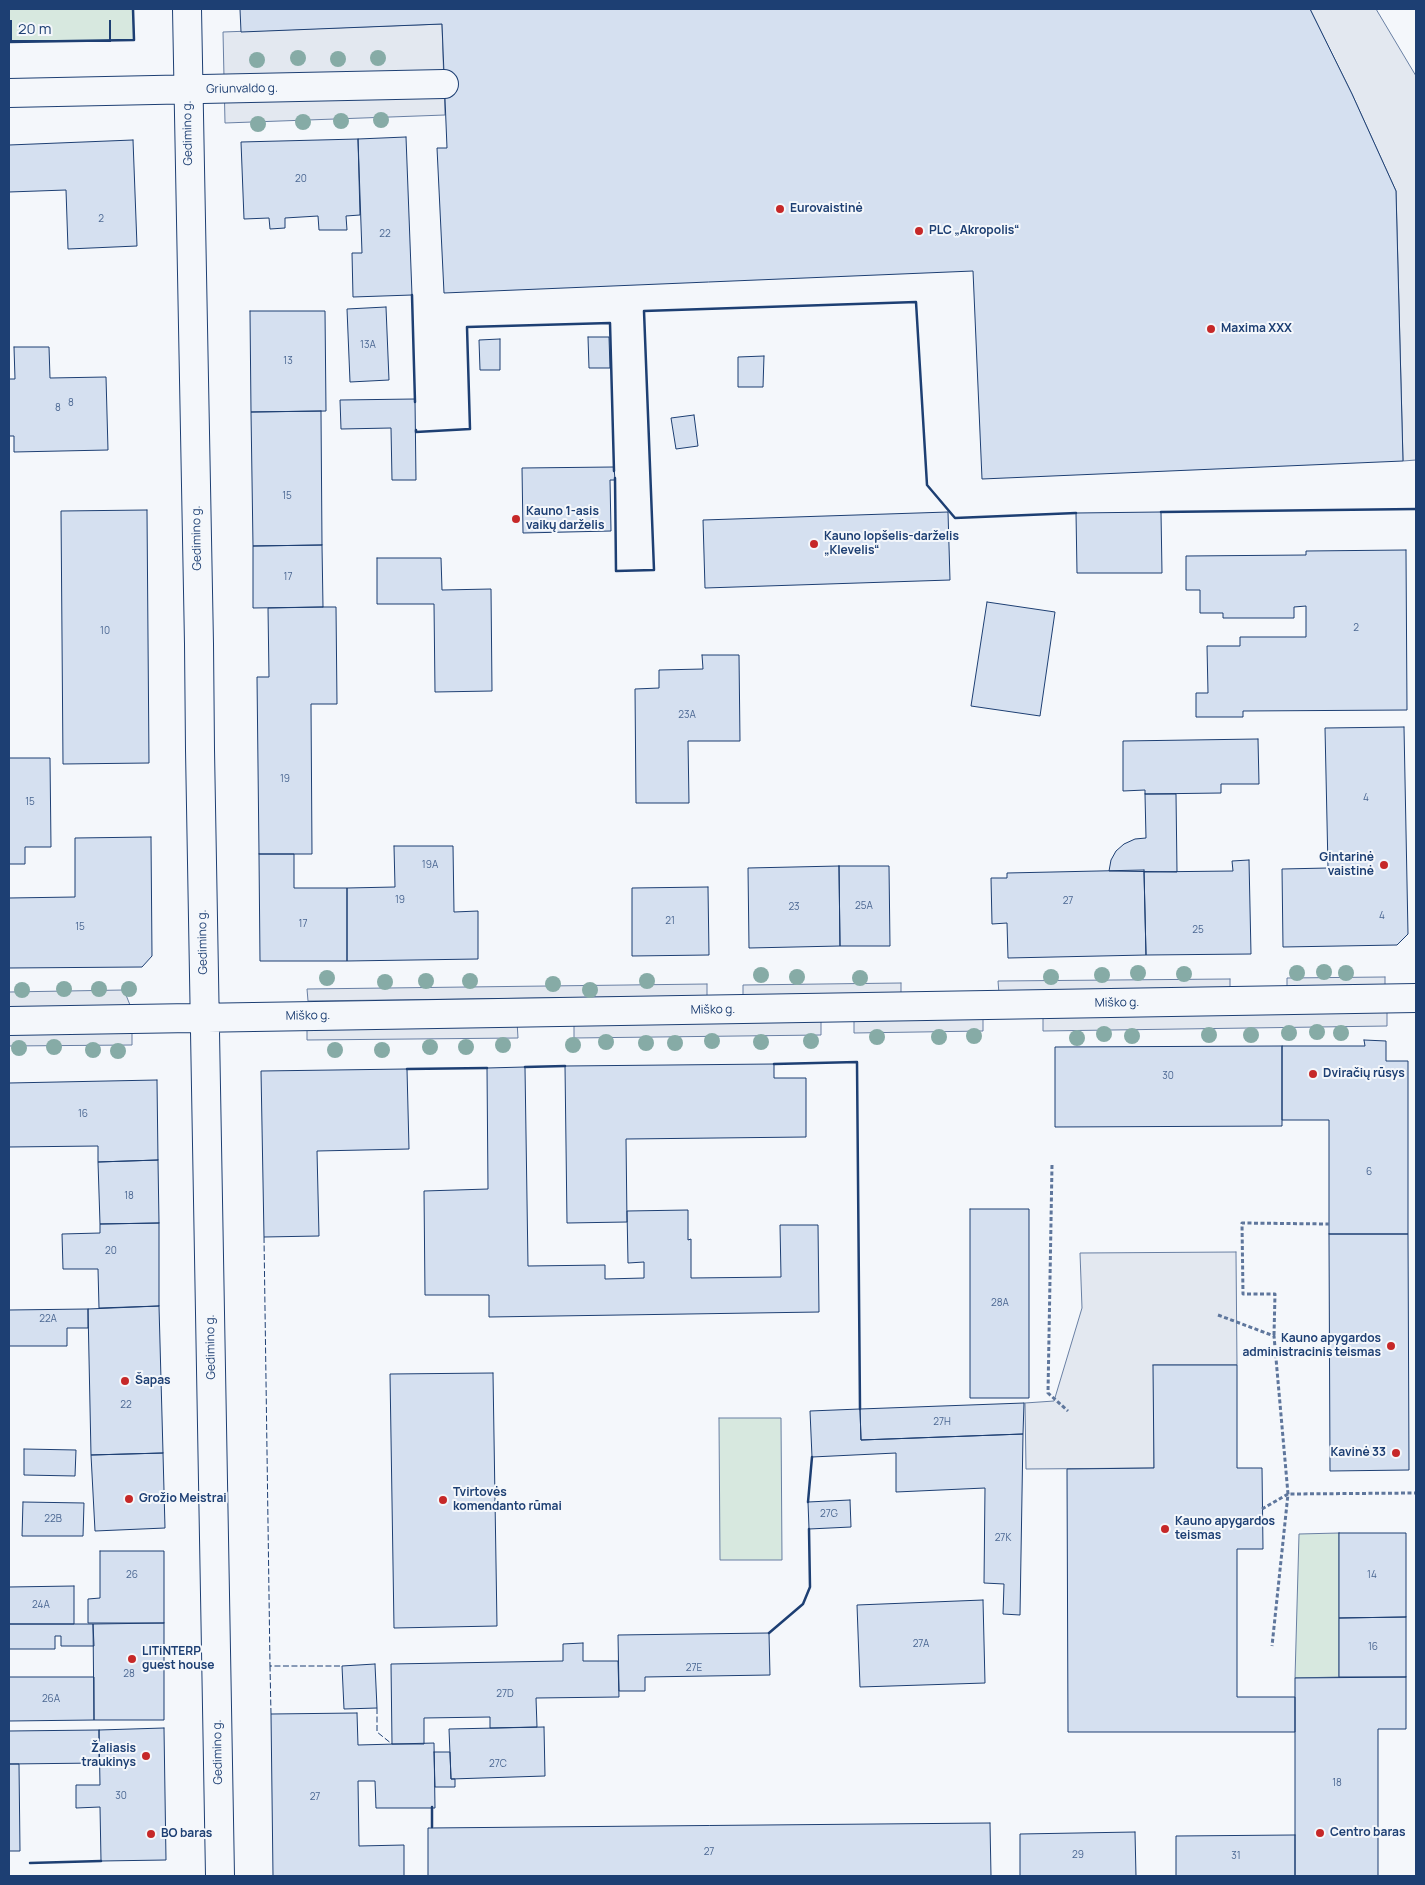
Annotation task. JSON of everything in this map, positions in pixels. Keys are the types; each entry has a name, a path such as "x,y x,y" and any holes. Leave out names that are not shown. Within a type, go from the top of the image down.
{"street":[{"name":"Gedimino g.","path":"187,9 200,644 220,1876"},
{"name":"Griunvaldo g.","path":"9,94 444,84"},
{"name":"Miško g.","path":"9,1021 1416,998"}],"path":[{"path":"1052,1165 1048,1393 1068,1411"},
{"path":"1272,1646 1288,1494 1274,1336 1275,1294 1243,1294 1242,1223 1329,1224"},
{"path":"1218,1315 1274,1336"},
{"path":"1262,1509 1288,1494 1416,1494"}],"shaded area":[{"path":"9,9 133,9 134,40 9,42"},
{"path":"1310,9 1376,9 1416,76 1416,460 1403,461 1396,191 1352,94"},
{"path":"442,24 445,115 225,123 223,32"},
{"path":"1385,977 1385,989 1287,991 1287,978"},
{"path":"1230,979 1230,991 999,994 998,981"},
{"path":"901,983 901,993 743,995 743,985"},
{"path":"707,984 707,996 308,1001 307,989"},
{"path":"124,990 132,1010 9,1012 9,992"},
{"path":"1387,1010 1387,1026 1043,1031 1043,1014"},
{"path":"983,1015 983,1031 854,1033 854,1016"},
{"path":"821,1016 821,1035 574,1038 574,1019"},
{"path":"517,1021 518,1038 307,1040 307,1023"},
{"path":"132,1032 132,1045 9,1046 9,1033"},
{"path":"1236,1252 1237,1365 1154,1365 1154,1468 1026,1469 1025,1403 1054,1401 1082,1308 1080,1253"},
{"path":"719,1418 781,1418 782,1560 720,1560"},
{"path":"1339,1533 1339,1677 1295,1678 1299,1534"}],"building":[{"name":"PLC „Akropolis“","path":"240,9 1310,9 1352,94 1396,191 1403,461 982,479 973,271 444,293 437,148 447,148 442,24 241,32"},
{"path":"406,137 412,295 353,297 352,253 362,253 358,139"},
{"path":"358,139 360,215 346,216 347,230 319,230 318,216 285,218 285,228 270,229 269,218 244,219 241,142"},
{"path":"133,140 137,246 68,249 66,190 9,192 9,145"},
{"path":"386,307 389,380 350,382 347,309"},
{"path":"250,311 325,311 326,411 251,412"},
{"path":"588,337 609,337 610,368 589,368"},
{"path":"500,339 500,370 480,370 479,340"},
{"path":"14,347 49,347 50,378 106,377 108,450 14,452 14,436 9,436 9,379 15,379"},
{"path":"764,356 763,387 738,387 738,357"},
{"path":"415,399 416,480 392,480 391,428 341,429 340,400"},
{"path":"321,411 322,545 253,546 251,412"},
{"path":"694,415 698,446 676,449 671,418"},
{"path":"614,467 615,480 610,480 611,531 523,533 522,468"},
{"path":"147,510 149,763 63,764 61,511"},
{"path":"948,512 950,580 705,588 703,520"},
{"path":"1161,512 1162,573 1077,573 1076,513"},
{"path":"322,545 323,607 253,608 253,546"},
{"path":"1406,550 1407,710 1243,711 1243,717 1196,717 1196,693 1208,693 1207,646 1240,646 1240,637 1306,637 1306,606 1294,607 1294,618 1223,618 1223,613 1200,613 1200,590 1186,590 1186,556 1306,555 1306,551"},
{"path":"377,558 441,558 442,590 491,589 492,691 435,692 434,604 377,604"},
{"path":"987,602 1055,612 1040,716 971,706"},
{"path":"336,607 337,704 311,704 312,854 259,854 257,677 269,677 268,608"},
{"path":"702,655 739,655 740,741 688,741 689,803 636,803 635,689 659,688 659,670 703,669"},
{"path":"1404,727 1408,934 1397,945 1283,947 1282,869 1328,868 1325,728"},
{"path":"1258,739 1259,784 1221,784 1221,793 1145,794 1145,790 1123,791 1123,741"},
{"path":"9,758 50,758 51,847 25,847 25,864 9,864"},
{"path":"1145,794 1176,794 1177,872 1109,871 1111,860 1116,851 1124,844 1135,839 1146,838"},
{"path":"151,837 152,956 142,967 9,968 9,898 75,897 75,838"},
{"path":"394,846 453,846 454,912 478,911 478,959 347,961 347,888 395,887"},
{"path":"259,854 294,854 294,888 347,888 347,961 260,961"},
{"path":"1249,860 1251,954 1146,955 1144,872 1233,871 1232,861"},
{"path":"839,866 840,946 749,948 748,868"},
{"path":"839,866 889,866 890,946 840,946"},
{"path":"1144,870 1146,955 1008,958 1007,923 992,924 991,878 1007,878 1007,873"},
{"path":"708,887 709,955 632,956 632,888"},
{"path":"1364,1040 1386,1041 1386,1061 1408,1061 1408,1234 1329,1234 1329,1120 1282,1120 1282,1046 1365,1046"},
{"path":"1282,1046 1282,1126 1055,1127 1055,1047"},
{"path":"774,1064 774,1078 806,1078 806,1137 626,1139 627,1222 567,1223 565,1066"},
{"path":"525,1067 528,1266 605,1265 605,1279 644,1278 644,1262 628,1263 627,1211 688,1210 688,1240 691,1239 691,1278 781,1277 780,1225 818,1225 819,1312 489,1317 489,1295 425,1295 424,1191 488,1189 487,1068"},
{"path":"407,1069 409,1149 317,1151 319,1236 264,1237 261,1071"},
{"path":"157,1080 158,1160 98,1162 98,1146 9,1147 9,1083"},
{"path":"158,1160 159,1223 100,1224 98,1162"},
{"path":"970,1209 1029,1209 1029,1398 970,1398"},
{"path":"159,1223 159,1306 99,1308 98,1269 63,1269 62,1234 100,1233 100,1224"},
{"path":"1329,1234 1408,1234 1409,1470 1330,1471"},
{"path":"159,1306 163,1453 91,1455 88,1309"},
{"path":"88,1309 88,1328 67,1328 67,1346 9,1346 9,1310"},
{"name":"Kauno apygardos teismas","path":"1153,1365 1237,1365 1237,1468 1262,1468 1263,1549 1237,1549 1237,1697 1295,1697 1295,1732 1068,1732 1067,1469 1154,1468"},
{"name":"Tvirtovės komendanto rūmai","path":"493,1373 497,1626 394,1628 390,1374"},
{"path":"1024,1403 1023,1434 861,1440 860,1409"},
{"path":"860,1409 861,1440 1023,1434 1020,1615 1003,1614 1004,1584 984,1583 985,1488 896,1492 896,1453 812,1457 810,1411"},
{"path":"24,1449 76,1450 75,1476 24,1475"},
{"path":"163,1453 165,1528 95,1531 91,1455"},
{"path":"850,1500 851,1527 809,1529 808,1502"},
{"path":"23,1502 84,1503 83,1536 22,1536"},
{"path":"1339,1533 1406,1533 1406,1617 1339,1618"},
{"path":"100,1551 164,1551 164,1623 88,1623 88,1599 100,1598"},
{"path":"74,1586 74,1624 9,1624 9,1587"},
{"path":"983,1600 985,1683 860,1687 857,1605"},
{"path":"1406,1617 1406,1677 1339,1677 1339,1618"},
{"path":"164,1623 164,1720 94,1720 93,1624"},
{"path":"9,1624 93,1624 94,1646 61,1646 61,1636 55,1636 55,1649 9,1649"},
{"path":"769,1633 770,1675 645,1677 645,1691 619,1691 618,1635"},
{"path":"583,1643 583,1661 618,1661 619,1697 536,1698 537,1727 490,1728 490,1717 424,1718 424,1744 392,1744 391,1664 563,1661 563,1644"},
{"path":"375,1664 377,1708 344,1709 342,1666"},
{"path":"9,1677 94,1677 94,1720 9,1721"},
{"path":"1406,1677 1406,1729 1378,1729 1378,1876 1295,1876 1295,1678"},
{"path":"357,1713 358,1745 434,1743 435,1808 376,1808 375,1781 358,1781 359,1846 404,1845 404,1876 273,1876 271,1714"},
{"path":"544,1727 545,1776 451,1779 449,1729"},
{"path":"164,1728 166,1860 101,1861 100,1807 76,1808 76,1785 100,1785 99,1730"},
{"path":"99,1730 99,1763 9,1764 9,1731"},
{"path":"434,1752 450,1752 451,1779 455,1779 455,1787 435,1787"},
{"path":"9,1764 19,1764 20,1851 9,1851"},
{"path":"990,1823 991,1876 428,1876 428,1828"},
{"path":"1135,1832 1136,1876 1020,1876 1020,1834"},
{"path":"1295,1835 1295,1876 1176,1876 1176,1836"}],"fence":[{"path":"264,1237 270,1666 342,1666"},
{"path":"271,1714 270,1666 272,1666"},
{"path":"377,1708 377,1732 392,1744"}],"wall":[{"path":"9,42 134,40 133,9"},
{"path":"412,295 415,402"},
{"path":"615,478 616,571 654,570 644,311 916,302 927,485 955,518 1076,513"},
{"path":"416,430 416,432 470,429 467,327 610,323 614,471"},
{"path":"1161,512 1416,509"},
{"path":"774,1064 857,1062 860,1409"},
{"path":"525,1067 565,1066"},
{"path":"407,1069 487,1068"},
{"path":"808,1502 812,1457"},
{"path":"769,1633 803,1604 810,1587 809,1529"},
{"path":"432,1807 432,1827"},
{"path":"30,1863 101,1861"}],"place":[{"name":"Eurovaistinė","path":"780,209"},
{"name":"PLC „Akropolis“","path":"919,231"},
{"name":"Maxima XXX","path":"1211,329"},
{"name":"Kauno 1-asis vaikų darželis","path":"516,519"},
{"name":"Kauno lopšelis-darželis „Klevelis“","path":"814,544"},
{"name":"Gintarinė vaistinė","path":"1384,865"},
{"name":"Dviračių rūsys","path":"1313,1074"},
{"name":"Kauno apygardos administracinis teismas","path":"1391,1346"},
{"name":"Šapas","path":"125,1381"},
{"name":"Kavinė 33","path":"1396,1453"},
{"name":"Grožio Meistrai","path":"129,1499"},
{"name":"Tvirtovės komendanto rūmai","path":"443,1500"},
{"name":"Kauno apygardos teismas","path":"1165,1529"},
{"name":"LITiNTERP guest house","path":"132,1659"},
{"name":"Žaliasis traukinys","path":"146,1756"},
{"name":"Centro baras","path":"1320,1833"},
{"name":"BO baras","path":"151,1834"}]}
